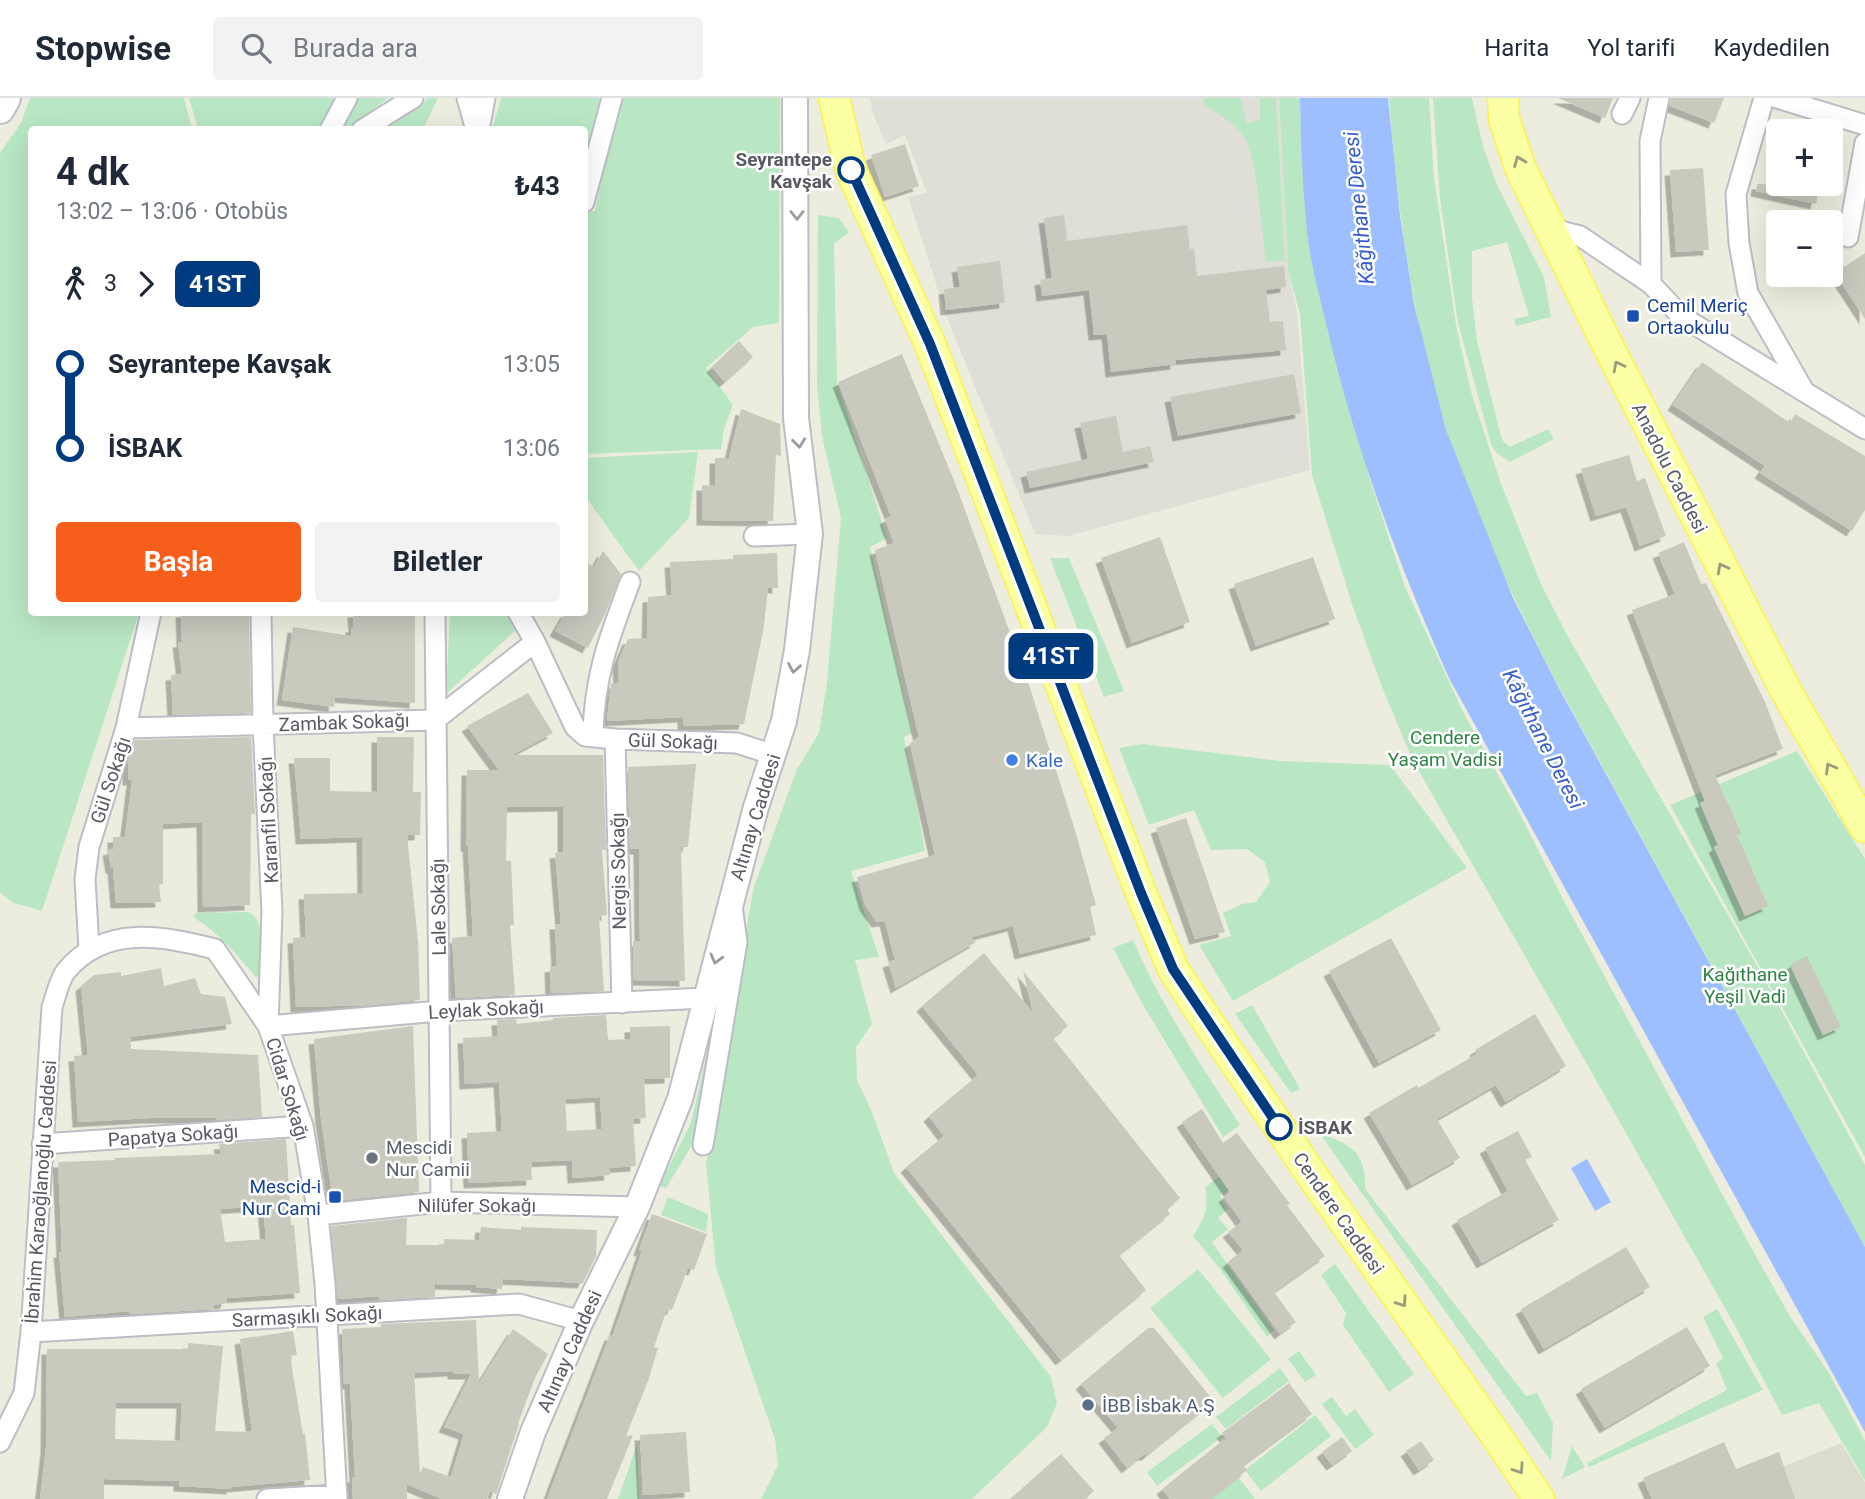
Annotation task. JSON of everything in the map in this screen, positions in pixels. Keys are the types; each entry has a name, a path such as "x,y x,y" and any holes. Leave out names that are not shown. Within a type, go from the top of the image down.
{"main road":[{"path":"0,109 6,98"},
{"name":"Cendere Caddesi","path":"837,105 851,170 930,344 1136,880 1173,969 1306,1167 1539,1499"},
{"name":"Anadolu Caddesi","path":"1501,105 1521,167 1609,348 1786,691 1865,827"}],"street":[{"path":"332,126 347,98"},
{"path":"368,126 413,98"},
{"path":"467,98 476,126"},
{"path":"478,126 485,98"},
{"path":"588,187 612,98"},
{"name":"Altınay Caddesi","path":"510,1499 533,1432 581,1321 637,1207 680,1100 731,898 756,807 784,721 797,650 810,534 796,418 795,98"},
{"path":"1651,284 1650,141 1659,98"},
{"path":"1764,98 1736,194 1739,243 1748,293 1806,395"},
{"path":"1777,98 1865,125"},
{"path":"1849,237 1865,143"},
{"path":"1552,229 1580,236 1651,284 1681,316 1865,429"},
{"path":"754,536 810,534"},
{"path":"520,616 576,727 585,736 593,736 598,674 630,582"},
{"name":"Gül Sokağı","path":"89,949 85,879 89,847 126,728 150,616"},
{"name":"Karanfil Sokağı","path":"261,616 272,912 268,1026"},
{"name":"Lale Sokağı","path":"435,616 441,1202"},
{"name":"Zambak Sokağı","path":"126,728 435,720 535,642"},
{"name":"Gül Sokağı","path":"593,736 737,743 774,755"},
{"name":"Nergis Sokağı","path":"615,739 622,1003"},
{"path":"704,1144 737,942 731,898"},
{"name":"Cidar Sokağı","path":"89,949 132,936 175,939 215,949 268,1026 303,1126 318,1215 337,1497"},
{"name":"İbrahim Karaoğlanoğlu Caddesi","path":"0,1443 24,1393 31,1332 52,1007 64,973 89,949"},
{"name":"Leylak Sokağı","path":"268,1026 439,1011 705,998"},
{"name":"Papatya Sokağı","path":"42,1144 303,1126"},
{"name":"Nilüfer Sokağı","path":"318,1215 441,1202 637,1207"},
{"name":"Sarmaşıklı Sokağı","path":"31,1332 519,1304 581,1321"},
{"path":"267,1499 337,1497"}],"shaded area":[{"path":"870,98 1279,98 1288,270 1297,312 1310,470 1068,536 1035,534 946,315 908,197 927,193 905,135 886,144 872,111"},
{"path":"1841,1443 1865,1482 1865,1499 1703,1499"}],"green space":[{"path":"30,98 184,98 191,126 28,126 28,616 138,616 42,911 14,903 0,893 0,153 21,123"},
{"path":"189,98 337,98 322,126 197,126"},
{"path":"355,98 388,98 351,126 339,126"},
{"path":"428,98 438,98 424,126 387,126 421,106"},
{"path":"501,98 607,98 588,166 588,126 493,126"},
{"path":"619,98 780,98 779,323 753,327 706,368 733,405 724,429 721,449 588,454 588,210 595,211"},
{"path":"1204,98 1240,98 1247,124 1260,119 1260,98 1276,98 1285,261 1266,261 1255,176 1244,136 1205,105"},
{"name":"Cendere Yaşam Vadisi","path":"1279,98 1300,98 1306,222 1369,477 1405,587 1464,714 1520,814 1564,901 1747,1240 1789,1315 1829,1373 1865,1441 1865,1480 1819,1403 1782,1415 1734,1324 1413,761 1353,607 1312,475 1300,314 1288,270"},
{"name":"Kağıthane Yeşil Vadi","path":"1389,98 1429,98 1434,178 1456,325 1471,392 1500,481 1541,584 1566,633 1759,969 1865,1165 1865,1247 1558,685 1483,530 1447,433 1425,351 1402,225"},
{"path":"1433,98 1472,98 1483,146 1497,185 1544,277 1551,317 1516,326 1514,319 1529,316 1507,242 1472,251 1472,298 1477,341 1502,440 1510,447 1548,429 1554,439 1510,462 1492,447 1458,323 1440,199"},
{"path":"818,215 839,218 849,232 834,244 837,382 887,538 870,547 912,733 904,737 925,851 851,871 879,957 855,960 872,1024 856,1047 857,1080 872,1112 894,1173 1051,1377 1057,1403 1047,1427 972,1499 761,1499 778,1465 775,1439 716,1268 706,1164 753,890 797,769 819,733 827,682 841,518 822,436 817,384"},
{"path":"698,452 689,518 639,571 588,500 588,458"},
{"path":"1050,558 1069,558 1124,691 1104,697"},
{"path":"450,616 509,616 518,628 446,694"},
{"path":"1142,744 1280,761 1390,765 1467,868 1233,1001 1199,945 1231,936 1223,913 1242,904 1256,902 1270,882 1265,862 1247,849 1211,850 1194,810 1149,825 1119,748"},
{"path":"1797,751 1865,859 1865,1157 1670,805"},
{"path":"248,912 258,922 262,937 263,969 261,976 256,977 219,937 193,917 196,913"},
{"path":"1133,940 1169,1012 1240,1125 1223,1137 1143,1005 1113,948"},
{"path":"1252,1005 1300,1089 1291,1093 1235,1014"},
{"path":"714,1023 700,1132 666,1188 659,1186 691,1123"},
{"path":"1318,1131 1354,1151 1363,1165 1365,1189 1526,1396 1537,1393 1553,1423 1551,1461"},
{"path":"1250,1153 1244,1180 1220,1196 1228,1209 1218,1218 1228,1229 1212,1242 1274,1330 1267,1337 1221,1270 1193,1236 1205,1213 1205,1187"},
{"path":"668,1197 708,1214 706,1232 661,1215"},
{"path":"1335,1264 1414,1374 1389,1392 1343,1325 1346,1313 1321,1275"},
{"path":"1198,1269 1271,1359 1223,1398 1150,1308"},
{"path":"1717,1309 1763,1390 1589,1467 1587,1463 1727,1390 1716,1363 1723,1358 1703,1317"},
{"path":"1299,1351 1316,1375 1305,1382 1288,1359"},
{"path":"1280,1368 1289,1381 1226,1429 1216,1417"},
{"path":"1332,1397 1346,1416 1355,1409 1374,1435 1355,1449 1322,1404"},
{"path":"1315,1415 1331,1436 1261,1491 1245,1470"},
{"path":"1212,1424 1222,1437 1157,1486 1147,1472"},
{"path":"637,1444 639,1499 618,1499"},
{"path":"1572,1446 1585,1467 1562,1479"},
{"path":"1239,1478 1255,1499 1212,1499"}],"water":[{"name":"Kâğıthane Deresi","path":"1300,98 1388,98 1400,216 1414,304 1446,430 1513,598 1560,690 1865,1247 1865,1432 1449,678 1431,636 1365,464 1321,304 1307,235"},
{"path":"1587,1159 1611,1202 1595,1211 1571,1168"}],"building":[{"path":"1558,98 1613,98 1605,118"},
{"path":"1671,98 1724,98 1714,123 1670,106"},
{"path":"905,144 919,186 885,197 871,155"},
{"path":"1703,168 1709,250 1676,252 1670,170"},
{"path":"1757,184 1766,184 1766,193 1756,191"},
{"path":"1779,196 1818,196 1816,204"},
{"path":"1064,215 1067,241 1187,225 1190,249 1194,249 1197,276 1284,266 1286,287 1266,290 1270,322 1283,321 1286,350 1175,360 1176,364 1111,372 1107,334 1094,335 1089,290 1042,296 1040,280 1052,278 1044,218"},
{"path":"1865,253 1865,319 1843,285 1843,268"},
{"path":"1000,261 1005,303 946,310 944,289 960,287 957,267"},
{"path":"739,341 753,357 725,382 712,367"},
{"path":"902,354 957,488 1028,682 1096,905 1090,907 1096,935 1020,954 1013,926 971,937 976,942 896,988 888,962 895,960 885,921 877,922 865,905 857,877 935,855 910,743 919,737 875,550 894,543 885,519 891,516 838,382"},
{"path":"1702,362 1790,423 1795,414 1865,456 1865,510 1852,531 1760,473 1765,466 1673,405"},
{"path":"1294,374 1301,413 1178,436 1170,397"},
{"path":"741,409 780,424 781,456 776,455 773,521 702,520 702,485 715,486 715,458 729,458"},
{"path":"1116,416 1123,452 1150,446 1154,462 1030,488 1026,472 1088,459 1080,423"},
{"path":"1629,455 1637,481 1645,478 1666,536 1640,546 1626,507 1596,516 1581,469"},
{"path":"1160,537 1190,622 1132,643 1101,558"},
{"path":"1684,542 1701,584 1706,583 1765,702 1783,749 1715,775 1741,833 1737,835 1768,906 1745,916 1714,847 1718,845 1700,803 1705,801 1632,610 1675,594 1658,553"},
{"path":"603,551 621,574 588,648 555,631 564,616 588,616 588,563 594,567"},
{"path":"777,553 778,588 768,588 764,626 744,724 683,726 683,717 607,721 611,683 619,683 618,662 628,639 647,638 648,597 672,595 670,562 733,559 733,555"},
{"path":"1313,557 1335,619 1256,646 1234,584"},
{"path":"181,616 249,616 251,713 173,715 171,675 182,674 178,642 182,642"},
{"path":"353,616 415,616 415,703 335,697 334,707 282,700 293,627 351,636 351,627 354,627"},
{"path":"528,693 553,733 512,755 603,755 606,850 602,850 607,915 599,916 604,991 551,993 550,967 557,966 555,924 561,924 555,853 563,852 563,806 507,807 506,861 511,861 514,925 510,925 515,995 456,998 452,938 473,936 466,846 467,770 499,770 467,726"},
{"path":"251,737 255,814 251,814 250,905 203,907 202,822 163,824 163,884 159,885 161,902 116,903 113,868 108,850 113,849 113,837 125,837 132,780 128,780 128,761 135,740"},
{"path":"377,737 414,737 413,792 421,792 420,835 407,835 418,941 420,1000 371,1005 296,1007 293,938 306,937 304,894 363,893 362,837 301,839 294,758 330,758 330,791 377,792"},
{"path":"696,764 688,847 681,847 685,981 634,980 633,941 640,941 639,849 630,849 628,767"},
{"path":"1186,818 1225,932 1195,939 1156,828"},
{"path":"1391,938 1441,1030 1379,1063 1329,971"},
{"path":"984,953 1033,1013 1023,971 1068,1026 1053,1038 1180,1198 1167,1209 1170,1214 1119,1255 1146,1290 1061,1360 906,1167 944,1136 929,1116 978,1075 922,1006"},
{"path":"1807,956 1841,1027 1823,1035 1790,965"},
{"path":"161,968 164,986 195,978 201,994 225,997 232,1024 130,1037 131,1049 258,1055 262,1117 78,1122 74,1056 88,1055 81,986 94,975 121,972 121,976"},
{"path":"1535,1014 1566,1066 1506,1102 1496,1085 1437,1119 1460,1158 1412,1185 1369,1113 1477,1054 1475,1050"},
{"path":"606,1015 608,1040 630,1039 630,1027 670,1026 670,1078 644,1079 646,1118 633,1119 636,1166 609,1168 610,1175 573,1178 572,1160 531,1162 532,1180 469,1183 467,1133 502,1131 499,1082 465,1084 463,1038 498,1036 497,1020 516,1019 517,1024 553,1018","holes":["600,1097 602,1129 567,1131 565,1099"]},
{"path":"413,1026 419,1192 333,1201 321,1119 314,1039"},
{"path":"1202,1109 1223,1143 1237,1133 1325,1256 1274,1292 1296,1322 1280,1334 1228,1262 1243,1250 1228,1232 1242,1222 1224,1197 1230,1192 1182,1122"},
{"path":"1518,1131 1532,1157 1525,1160 1559,1220 1482,1263 1457,1220 1508,1191 1485,1148"},
{"path":"286,1139 291,1225 294,1225 300,1293 227,1298 226,1303 214,1305 214,1309 129,1314 129,1311 65,1317 59,1252 62,1252 58,1162 221,1154 219,1144","holes":["263,1206 266,1239 225,1242 220,1209"]},
{"path":"652,1214 707,1234 694,1270 688,1268 672,1310 667,1309 654,1347 658,1348 648,1381 626,1436 633,1435 607,1499 547,1499 610,1335 613,1335"},
{"path":"407,1218 406,1245 444,1245 444,1239 479,1240 481,1227 597,1230 596,1256 583,1283 503,1279 502,1289 435,1284 435,1297 379,1300 379,1296 338,1299 331,1226"},
{"path":"1626,1247 1650,1287 1544,1349 1521,1309"},
{"path":"476,1320 479,1383 513,1329 548,1354 535,1378 518,1423 496,1494 490,1491 487,1499 442,1499 406,1484 407,1499 353,1499 352,1477 355,1477 350,1384 344,1384 342,1329 381,1327 381,1324","holes":["453,1371 453,1374 471,1374 444,1427 464,1434 451,1477 423,1467 420,1474 414,1373"]},
{"path":"1687,1327 1710,1366 1605,1428 1581,1389"},
{"path":"1148,1328 1154,1328 1214,1401 1127,1468 1104,1438 1118,1428 1081,1384"},
{"path":"293,1331 297,1355 290,1356 303,1434 305,1433 310,1480 232,1489 179,1486 179,1481 104,1479 104,1499 40,1499 46,1448 47,1349 188,1349 188,1343 223,1346 215,1431 252,1432 240,1339","holes":["116,1403 182,1403 180,1441 115,1439"]},
{"path":"1289,1383 1312,1414 1243,1465 1247,1470 1210,1499 1170,1499 1162,1489 1226,1438 1222,1433"},
{"path":"686,1432 690,1492 643,1495 640,1435"},
{"path":"1342,1437 1352,1451 1332,1465 1322,1452"},
{"path":"1421,1441 1434,1460 1419,1470 1406,1451"},
{"path":"1724,1442 1736,1469 1779,1452 1795,1499 1652,1499 1643,1478"},
{"path":"1061,1454 1094,1491 1085,1499 1010,1499"}],"bus line":[{"name":"41ST","path":"851,170 930,344 1141,893 1173,969 1279,1127"}],"place":[{"name":"Seyrantepe Kavşak","path":"851,170"},
{"name":"Cemil Meriç Ortaokulu","path":"1633,316"},
{"name":"Kale","path":"1012,760"},
{"name":"İSBAK","path":"1279,1127"},
{"name":"Mescidi Nur Camii","path":"372,1158"},
{"name":"Mescid-i Nur Cami","path":"335,1197"},
{"name":"İBB İsbak A.Ş","path":"1088,1405"}]}
